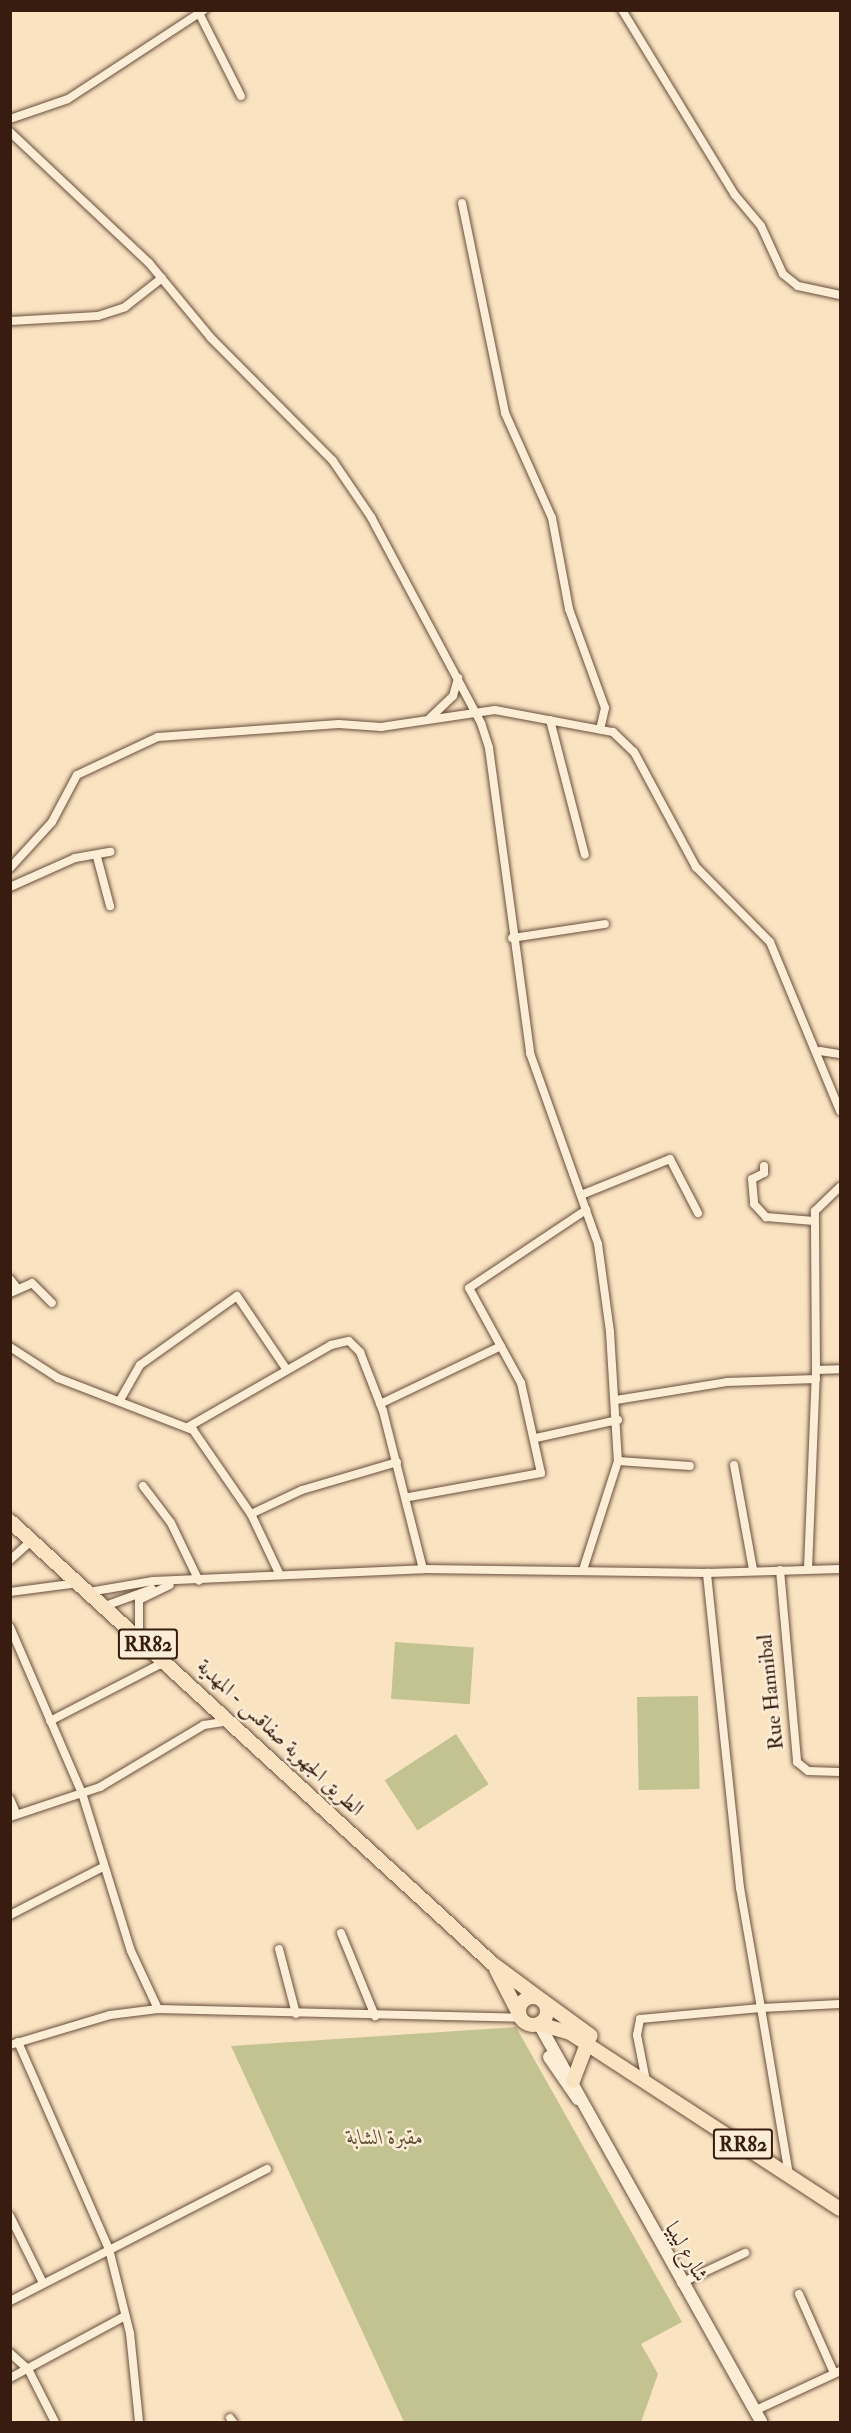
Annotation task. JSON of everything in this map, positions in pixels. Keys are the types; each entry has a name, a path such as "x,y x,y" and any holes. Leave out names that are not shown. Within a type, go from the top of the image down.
{"main road":[{"name":"الطريق الجهوية صفاقس - المهدية","path":"10,1521 139,1636 494,1964 589,2040 646,2081 840,2209"},
{"name":"الطريق الجهوية صفاقس - المهدية","path":"494,1964 527,2020 589,2040"},
{"path":"526,1999 541,2000 547,2013 527,2020 526,1999"},
{"name":"شارع ليبيا","path":"527,2020 573,2081 579,2100"},
{"name":"شارع ليبيا","path":"527,2020 579,2100 761,2422"},
{"path":"573,2081 589,2040"}],"street":[{"path":"622,10 735,195 761,226 783,274 798,286 840,295"},
{"path":"10,119 68,99 201,12 241,96"},
{"path":"10,132 162,278 348,481 458,678 489,748 512,938 530,1053 581,1195 602,1267 618,1420 618,1461 583,1570"},
{"path":"462,203 505,413 552,518 569,609 605,708 600,729"},
{"path":"10,321 98,316 125,307 162,278"},
{"path":"427,720 453,696 458,678"},
{"path":"10,868 52,822 76,775 158,737 339,724 381,727 495,710 600,729 630,744 688,856 770,942 820,1051 840,1111"},
{"path":"550,720 585,855"},
{"path":"10,887 75,858 97,857 110,852"},
{"path":"97,857 110,906"},
{"path":"512,938 605,924"},
{"path":"820,1051 840,1054"},
{"path":"581,1195 669,1159 698,1213"},
{"path":"764,1166 764,1173 752,1179 754,1204 766,1217 814,1221"},
{"path":"808,1569 816,1374 814,1221 819,1204 840,1187"},
{"path":"409,1497 539,1475 536,1438 521,1383 469,1288 586,1210"},
{"path":"10,1279 14,1291 35,1284 52,1303"},
{"path":"120,1400 140,1365 237,1296 287,1370"},
{"path":"188,1427 337,1342 350,1341 360,1352 381,1404 409,1497 423,1569"},
{"path":"381,1404 501,1346"},
{"path":"10,1347 55,1377 188,1427 251,1514 279,1573"},
{"path":"616,1400 727,1382 816,1374 840,1369"},
{"path":"536,1438 618,1420"},
{"path":"618,1461 690,1467"},
{"path":"251,1514 302,1491 397,1462"},
{"path":"734,1465 753,1570"},
{"path":"143,1486 171,1523 200,1581"},
{"path":"10,1560 31,1541"},
{"path":"10,1592 84,1588 131,1582 200,1581 279,1573 423,1569 707,1573 840,1569"},
{"name":"Rue Hannibal","path":"780,1570 797,1762 808,1771 840,1772"},
{"path":"707,1573 740,1888 789,2175"},
{"path":"105,1606 179,1582"},
{"path":"139,1636 135,1609 159,1587"},
{"path":"10,1627 82,1793 104,1854 103,1867 158,2009"},
{"path":"50,1721 166,1661"},
{"path":"10,1798 13,1815 82,1793 204,1725 228,1720"},
{"path":"10,1915 103,1867"},
{"path":"341,1934 375,2016"},
{"path":"279,1949 296,2014"},
{"path":"646,2081 637,2035 640,2019 761,2008 840,2004"},
{"path":"139,2422 135,2362 109,2249 14,2044 110,2014 158,2009 527,2020"},
{"path":"10,2301 267,2169"},
{"path":"10,2216 43,2283"},
{"path":"681,2283 745,2253"},
{"path":"754,2411 837,2372 799,2294"},
{"path":"10,2378 125,2316"},
{"path":"10,2354 28,2369 55,2422"}],"green space":[{"path":"395,1642 474,1648 470,1704 391,1699"},
{"path":"698,1696 700,1789 639,1790 637,1697"},
{"path":"456,1734 489,1784 417,1831 385,1780"},
{"name":"مقبرة الشابة","path":"516,2027 682,2322 641,2344 658,2374 641,2422 404,2422 231,2046"}]}
